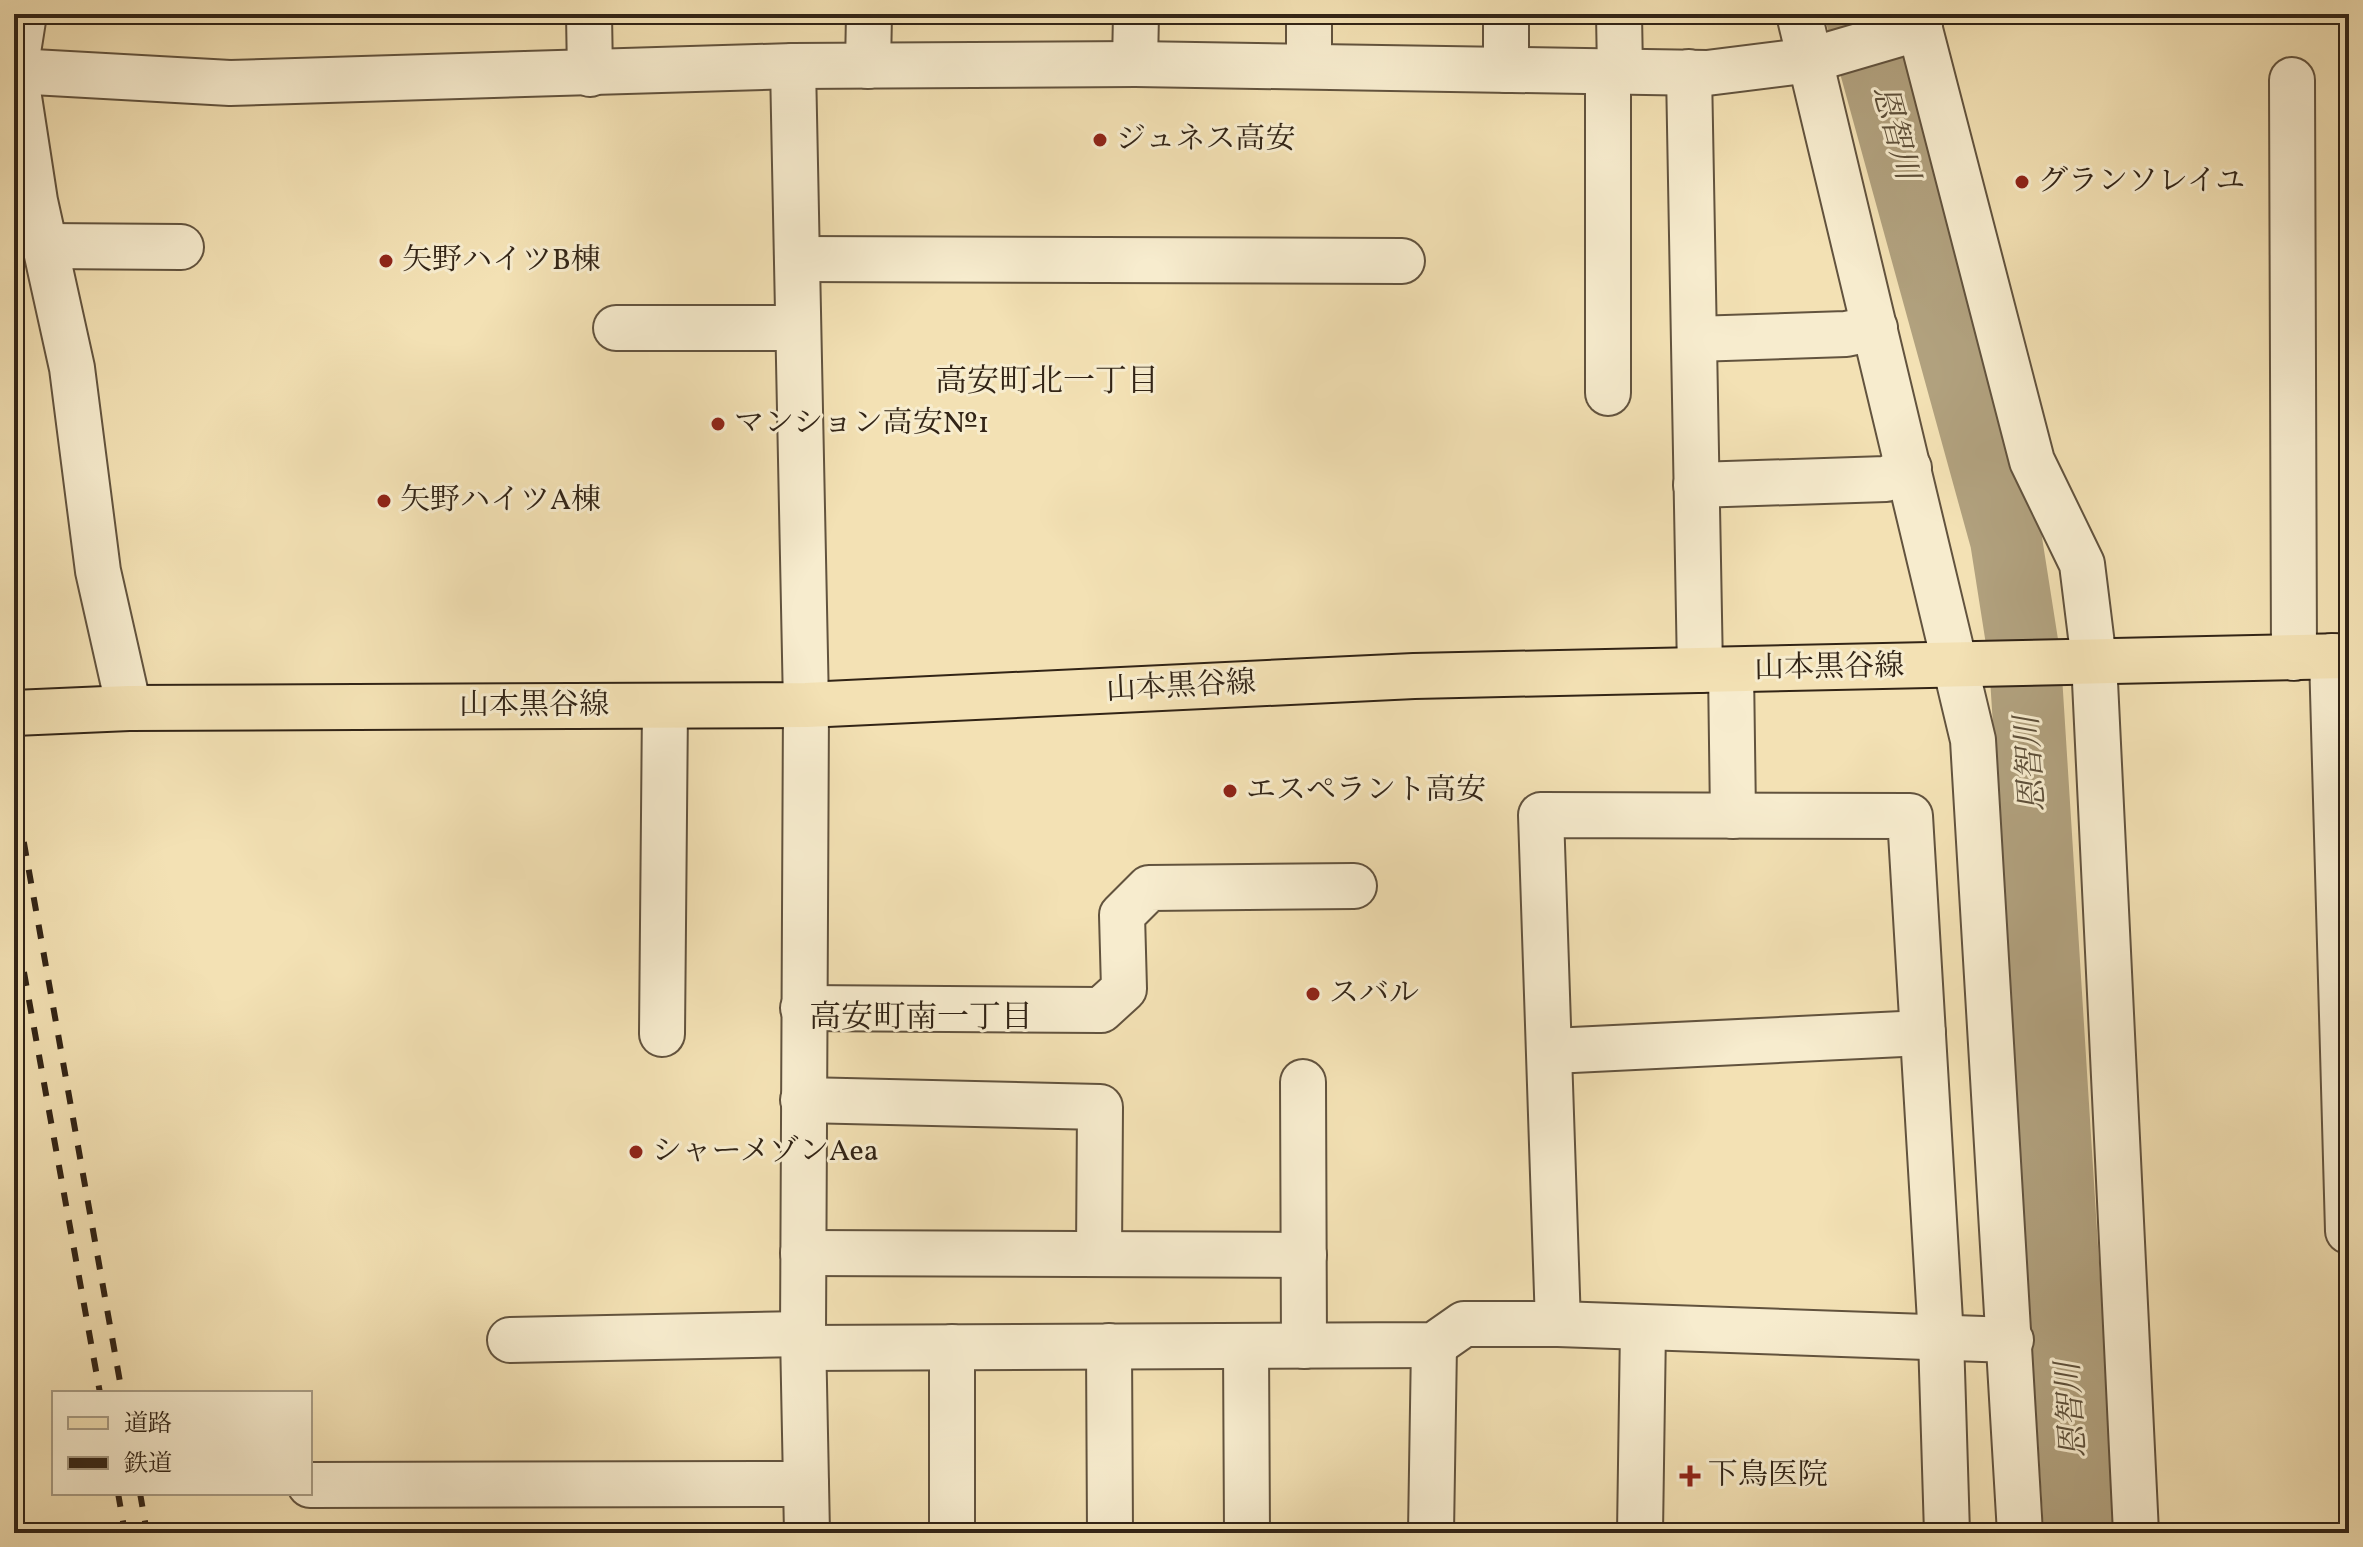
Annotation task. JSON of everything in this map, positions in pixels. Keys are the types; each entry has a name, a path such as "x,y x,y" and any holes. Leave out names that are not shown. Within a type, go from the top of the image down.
{"main road":[{"name":"山本黒谷線","path":"14,713 129,708 806,705 1414,676 2325,657"}],"street":[{"path":"24,14 15,71 45,246 72,368 98,571 129,708"},
{"path":"589,14 590,74"},
{"path":"868,66 869,14"},
{"path":"1135,64 1136,14"},
{"path":"1309,14 1309,66"},
{"path":"1506,14 1506,70"},
{"path":"1608,393 1614,71 1619,14"},
{"path":"1799,14 1909,468 1968,665 2011,1340 2020,1533"},
{"path":"15,71 230,83 793,66 1135,64 1689,72 1811,60 1918,21 2032,461 2082,564 2136,1533"},
{"path":"793,66 806,705 803,1341 807,1533"},
{"path":"1689,72 1696,485 1733,816"},
{"path":"2292,80 2325,657 2348,1231"},
{"path":"45,246 181,247"},
{"path":"797,259 1402,261"},
{"path":"616,328 798,328"},
{"path":"1694,339 1846,334 1875,328"},
{"path":"1696,485 1886,479 1909,468"},
{"path":"662,1034 665,706"},
{"path":"1558,1324 1552,1051 1541,815 1910,816 1941,1338 1947,1533"},
{"path":"803,1008 1101,1010 1124,989 1122,915 1149,888 1354,886"},
{"path":"1552,1051 1923,1033"},
{"path":"1303,1082 1304,1346"},
{"path":"803,1100 1100,1107 1099,1254"},
{"path":"803,1253 1304,1255"},
{"path":"510,1340 803,1341 952,1347 1434,1345 1464,1324 1558,1324 2011,1340"},
{"path":"1640,1533 1643,1328"},
{"path":"1431,1533 1434,1345"},
{"path":"1109,1346 1110,1533"},
{"path":"1246,1346 1247,1533"},
{"path":"952,1347 952,1533"},
{"path":"312,1485 806,1484"}],"waterway":[{"name":"恩智川","path":"1861,14 2006,540 2025,661 2080,1533"}],"railway":[{"path":"14,787 122,1391"},
{"path":"14,917 100,1391"},
{"path":"118,1495 125,1533"},
{"path":"140,1495 147,1533"}],"place":[{"name":"ジュネス高安","path":"1100,140"},
{"name":"グランソレイユ","path":"2022,182"},
{"name":"矢野ハイツB棟","path":"386,261"},
{"name":"マンション高安№1","path":"718,424"},
{"name":"矢野ハイツA棟","path":"384,501"},
{"name":"エスペラント高安","path":"1230,791"},
{"name":"スバル","path":"1313,994"},
{"name":"シャーメゾンAea","path":"636,1152"},
{"name":"下鳥医院","path":"1690,1476"}],"district":[{"name":"高安町北一丁目","path":"1047,383"},
{"name":"高安町南一丁目","path":"921,1019"}]}
